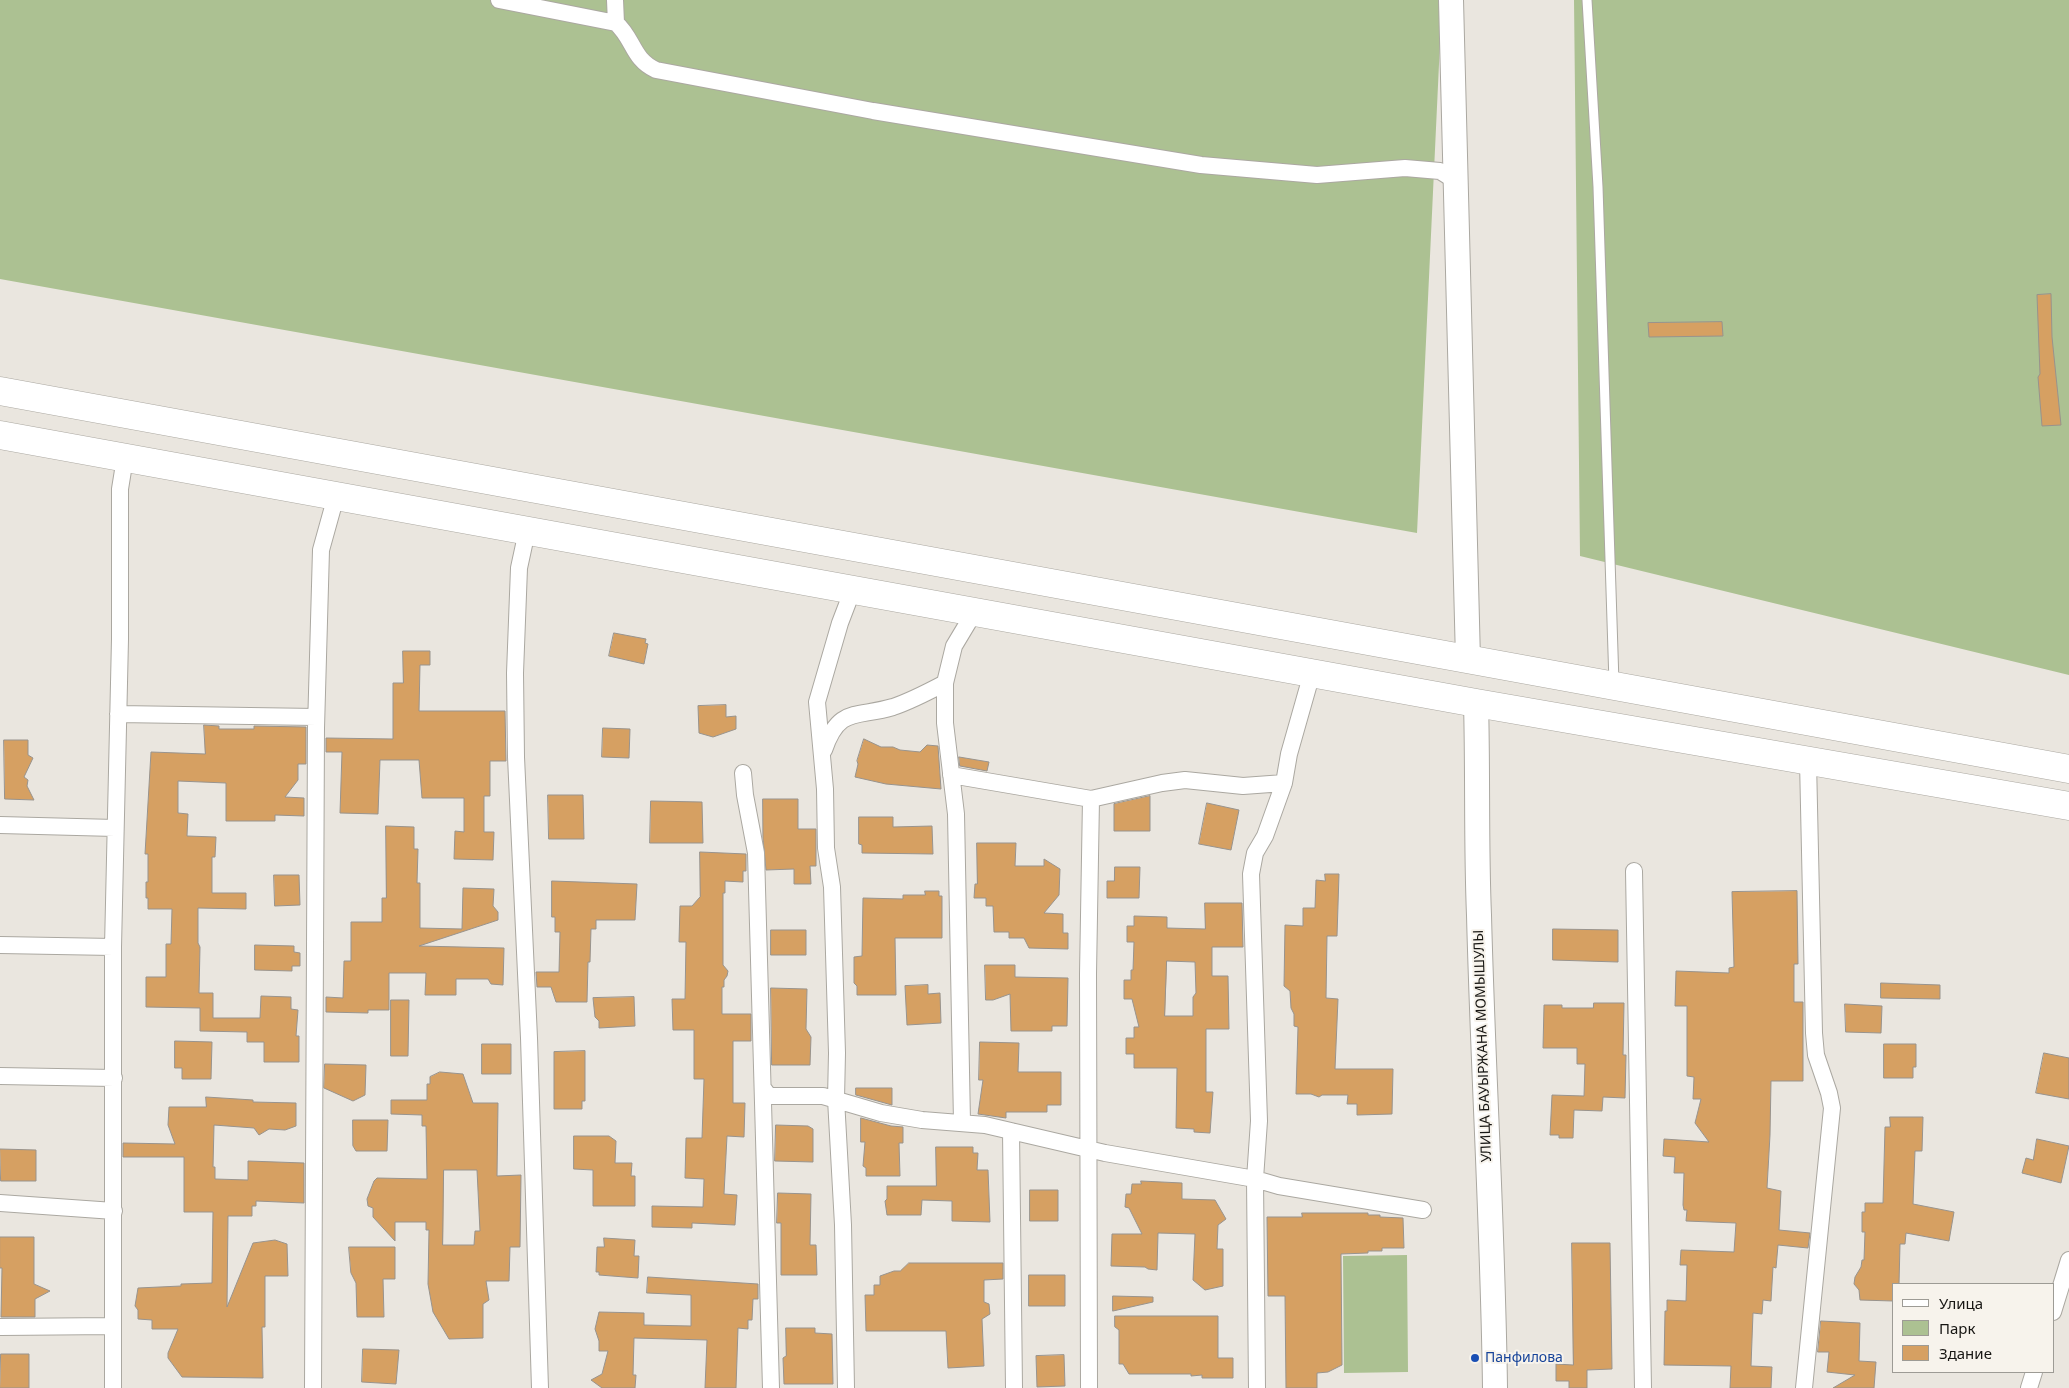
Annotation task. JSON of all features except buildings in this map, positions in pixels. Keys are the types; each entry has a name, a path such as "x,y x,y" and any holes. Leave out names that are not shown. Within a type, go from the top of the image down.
{"highway":[{"path":"0,391 2069,770"},
{"path":"0,435 1476,703 2069,806"}],"street":[{"path":"499,0 616,23 622,29 640,60 656,70 778,94 1201,166 1317,175 1405,168 1440,171 1456,181"},
{"path":"615,0 616,23"},
{"path":"1451,0 1468,660"},
{"path":"113,1388 113,947 120,488 125,458"},
{"path":"313,1388 316,717 321,550 336,496"},
{"path":"527,530 519,576 515,673 516,757 529,1038 540,1388"},
{"path":"846,1388 843,1225 836,1099 837,1053 832,886 826,848 822,754 817,702 840,624 853,589"},
{"path":"962,1122 956,814 945,723 945,683 954,646 975,611"},
{"path":"1257,1388 1255,1179 1260,1121 1251,874 1255,853 1268,829 1284,783 1289,754 1312,673"},
{"path":"822,754 834,726 846,718 909,701 945,683"},
{"name":"УЛИЦА БАУЫРЖАНА МОМЫШУЛЫ","path":"1476,703 1478,913 1489,1203 1494,1284 1495,1388"},
{"path":"118,714 316,717"},
{"path":"1804,1388 1832,1108 1816,1055 1814,1033 1808,761"},
{"path":"744,773 745,795 756,853 771,1388"},
{"path":"951,775 1091,798 1162,782 1185,780 1244,786 1284,783"},
{"path":"1089,1388 1090,1150 1088,974 1091,798"},
{"path":"0,825 115,828"},
{"path":"1634,871 1643,1388"},
{"path":"0,945 113,947"},
{"path":"0,1076 114,1078"},
{"path":"763,1088 769,1096 823,1096 858,1108 881,1113 922,1120 985,1124 1090,1150 1255,1179 1279,1186 1423,1210"},
{"path":"1011,1131 1014,1388"},
{"path":"0,1203 114,1211"},
{"path":"2054,1309 2069,1260"},
{"path":"0,1328 113,1326"},
{"path":"2029,1388 2034,1373"}],"lane":[{"path":"1587,0 1598,187 1614,686"}],"green space":[{"path":"0,0 1442,0 1417,533 0,279"},
{"path":"1574,0 2069,0 2069,675 1580,556"},
{"path":"1407,1255 1408,1372 1344,1373 1343,1256"}],"place":[{"name":"Панфилова","path":"1475,1358"}]}
